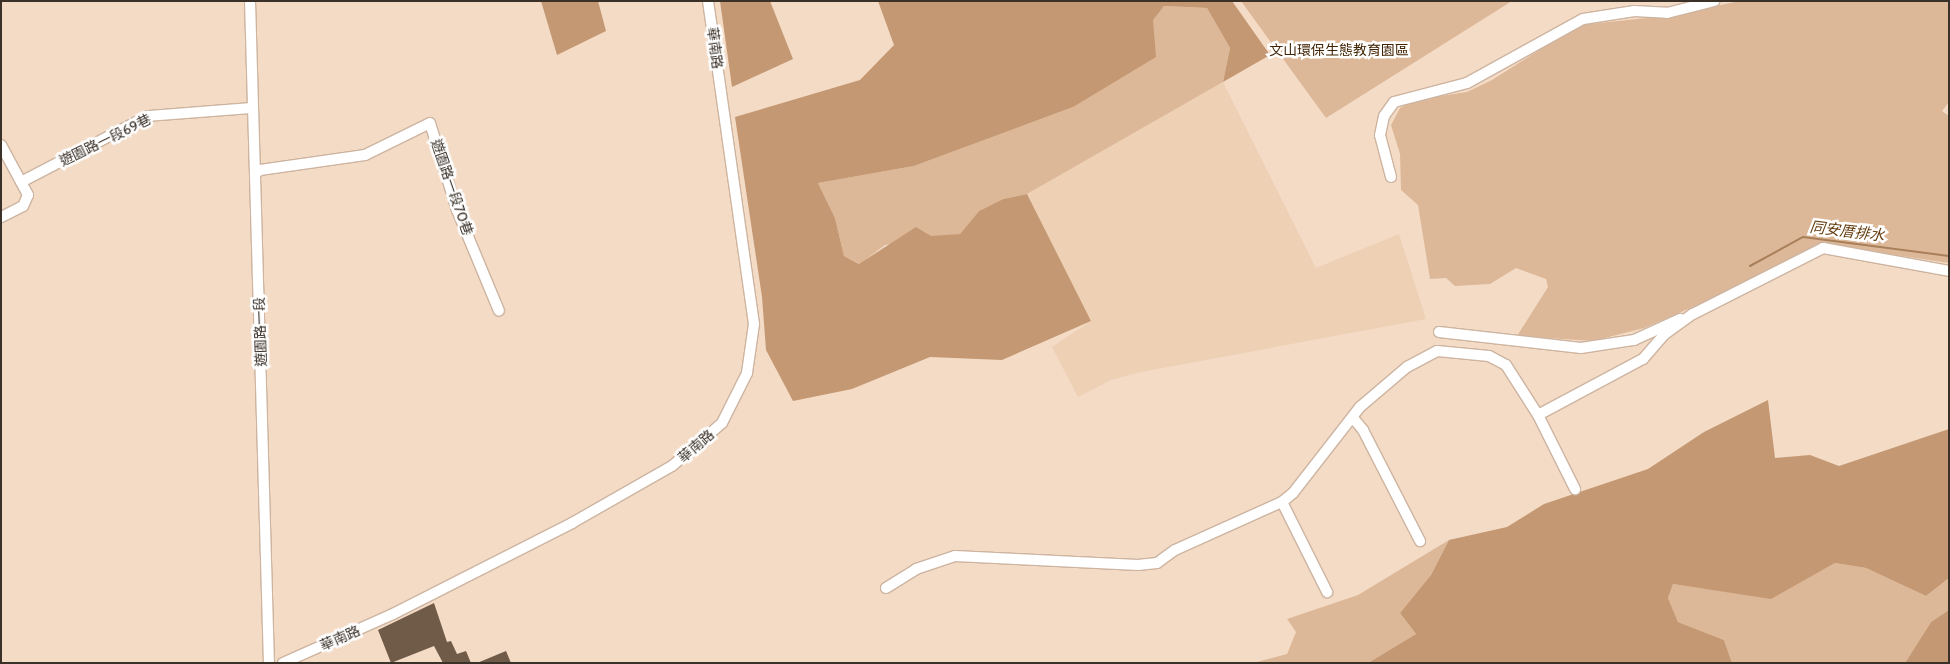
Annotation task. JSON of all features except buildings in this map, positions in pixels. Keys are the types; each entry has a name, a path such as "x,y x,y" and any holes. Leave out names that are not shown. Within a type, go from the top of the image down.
{"street":[{"name":"遊園路一段","path":"250,1 269,663"},
{"name":"華南路","path":"283,663 393,614 572,523 672,466 722,423 747,372 754,324 708,1"},
{"path":"1391,177 1380,135 1384,116 1394,102 1467,83 1584,19 1634,10 1667,13 1714,1"},
{"name":"遊園路一段69巷","path":"20,182 148,116 253,108"},
{"name":"遊園路一段70巷","path":"255,174 260,170 365,155 430,123 457,210 499,311"},
{"path":"1,145 20,182 27,201 1,217"},
{"path":"1439,332 1581,348 1634,340 1693,314 1823,248 1949,271"},
{"path":"1538,415 1643,360 1665,334 1693,314"},
{"path":"886,588 916,569 955,556 1138,566 1157,563 1175,550 1282,502 1353,418 1407,367 1437,351 1455,350 1502,362 1538,415 1575,489"},
{"path":"1353,418 1363,430 1420,541"},
{"path":"1282,502 1327,592"}],"shaded area":[{"path":"541,1 598,1 606,31 557,55"},
{"path":"720,1 770,1 793,59 732,87"},
{"path":"878,1 1232,1 1270,55 1223,82 1230,48 1207,8 1164,6 1153,20 1156,57 1073,107 914,166 818,183 835,218 844,256 859,264 916,227 931,236 960,234 979,211 1003,199 1027,194 1091,321 1002,360 930,357 852,389 793,401 766,350 762,297 735,117 860,80 894,45"},
{"path":"1223,82 1316,268 1399,234 1426,319 1141,372 1111,380 1078,397 1052,347 1091,321 1027,194"},
{"path":"1768,400 1775,458 1810,455 1839,466 1949,429 1949,578 1926,596 1866,568 1835,563 1771,599 1673,584 1668,598 1678,622 1724,640 1732,663 1368,663 1416,634 1400,613 1431,575 1449,540 1507,527 1544,504 1648,469 1704,432"},
{"path":"1949,610 1949,663 1905,663 1931,622"}],"green space":[{"name":"文山環保生態教育園區","path":"1241,1 1512,1 1326,118"},
{"path":"1740,1 1949,1 1949,102 1942,111 1949,116 1949,263 1835,246 1644,328 1593,341 1517,336 1548,287 1546,279 1516,268 1490,284 1455,286 1446,278 1430,279 1418,205 1401,190 1400,154 1391,125 1400,108 1415,100 1467,92 1492,80 1579,25 1667,16"},
{"path":"1164,6 1207,8 1230,48 1223,82 1027,194 1003,199 979,211 960,234 885,245 860,264 844,256 835,218 818,183 914,166 1073,107"},
{"path":"1449,540 1431,575 1400,613 1416,634 1368,663 1253,663 1287,654 1296,632 1287,619 1358,595"},
{"path":"1835,563 1866,568 1926,596 1949,578 1949,610 1931,622 1905,663 1732,663 1724,640 1678,622 1668,598 1673,584 1771,598"}],"waterway":[{"name":"同安厝排水","path":"1750,266 1803,237 1949,256"}]}
